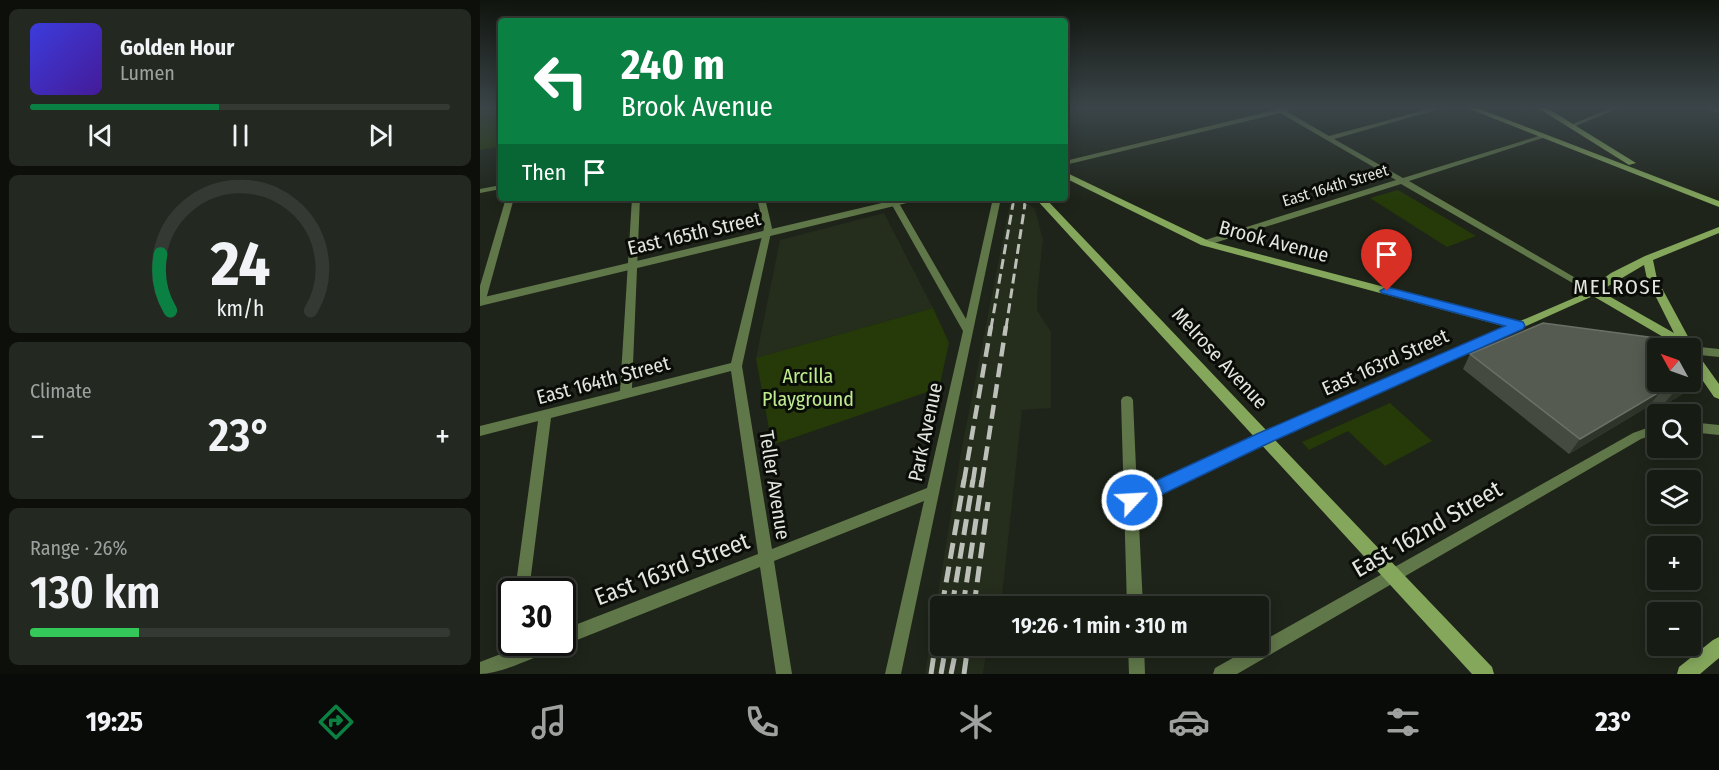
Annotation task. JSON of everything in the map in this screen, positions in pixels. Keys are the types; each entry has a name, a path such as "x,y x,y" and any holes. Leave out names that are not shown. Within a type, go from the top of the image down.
{"main road":[{"path":"1553,139 1719,204"},
{"path":"1593,139 1658,180"},
{"path":"1599,143 1608,153 1603,158"},
{"name":"Brook Avenue","path":"1068,176 1205,243 1519,326"},
{"name":"Melrose Avenue","path":"1046,201 1485,674"},
{"name":"East 163rd Street","path":"1265,437 1585,297 1599,285 1648,260 1719,230"},
{"path":"1648,260 1652,279 1683,338"},
{"path":"1593,291 1671,338"},
{"path":"1701,367 1719,394"},
{"path":"1686,674 1719,646"}],"street":[{"path":"1068,162 1158,139"},
{"path":"1331,139 1593,291"},
{"name":"East 164th Street","path":"1205,243 1533,139"},
{"path":"480,190 498,187"},
{"path":"480,303 509,201"},
{"path":"626,393 636,201"},
{"name":"Teller Avenue","path":"762,201 768,228 736,366 784,674"},
{"name":"East 165th Street","path":"480,303 766,234 890,201"},
{"path":"895,201 967,330"},
{"name":"Park Avenue","path":"893,674 996,201"},
{"path":"1701,351 1719,353"},
{"name":"East 164th Street","path":"480,431 736,366"},
{"path":"1126,400 1135,596"},
{"path":"524,578 544,415"},
{"path":"1701,428 1719,430"},
{"name":"East 162nd Street","path":"1221,674 1647,432"},
{"name":"East 163rd Street","path":"1132,500 1265,437"},
{"name":"East 163rd Street","path":"576,633 932,492"},
{"path":"480,670 503,656"},
{"path":"1136,656 1137,674"}],"shaded area":[{"path":"1010,201 1025,201 1035,209 1043,240 1037,310 1051,332 1051,408 1022,410 1002,596 938,596 961,452"},
{"path":"884,213 933,308 756,358 780,240"},
{"path":"930,643 930,656 985,656 983,674 925,674"}],"green space":[{"path":"480,139 498,139 498,147 480,150"},
{"path":"1398,190 1476,236 1447,247 1370,198"},
{"name":"Arcilla Playground","path":"933,308 949,343 939,388 772,445 756,358"},
{"path":"1390,403 1432,441 1385,466 1348,431 1309,450 1302,442"}],"building":[{"path":"1543,323 1656,338 1647,338 1647,392 1659,392 1580,439 1470,354"}],"railway":[{"path":"1013,206 1014,201"},
{"path":"1024,206 1025,201"},
{"path":"991,328 1013,204"},
{"path":"1006,328 1025,204"},
{"path":"964,481 991,326"},
{"path":"982,481 1006,326"},
{"path":"973,481 976,461"},
{"path":"944,596 964,480"},
{"path":"954,596 973,480"},
{"path":"965,596 982,480"},
{"path":"975,596 988,502"},
{"path":"931,674 934,656"},
{"path":"941,674 944,656"},
{"path":"951,674 955,656"},
{"path":"964,674 966,656"}],"district":[{"name":"MELROSE","path":"1618,287"}],"route":[{"path":"1132,500 1265,437 1519,326 1387,291"}]}
